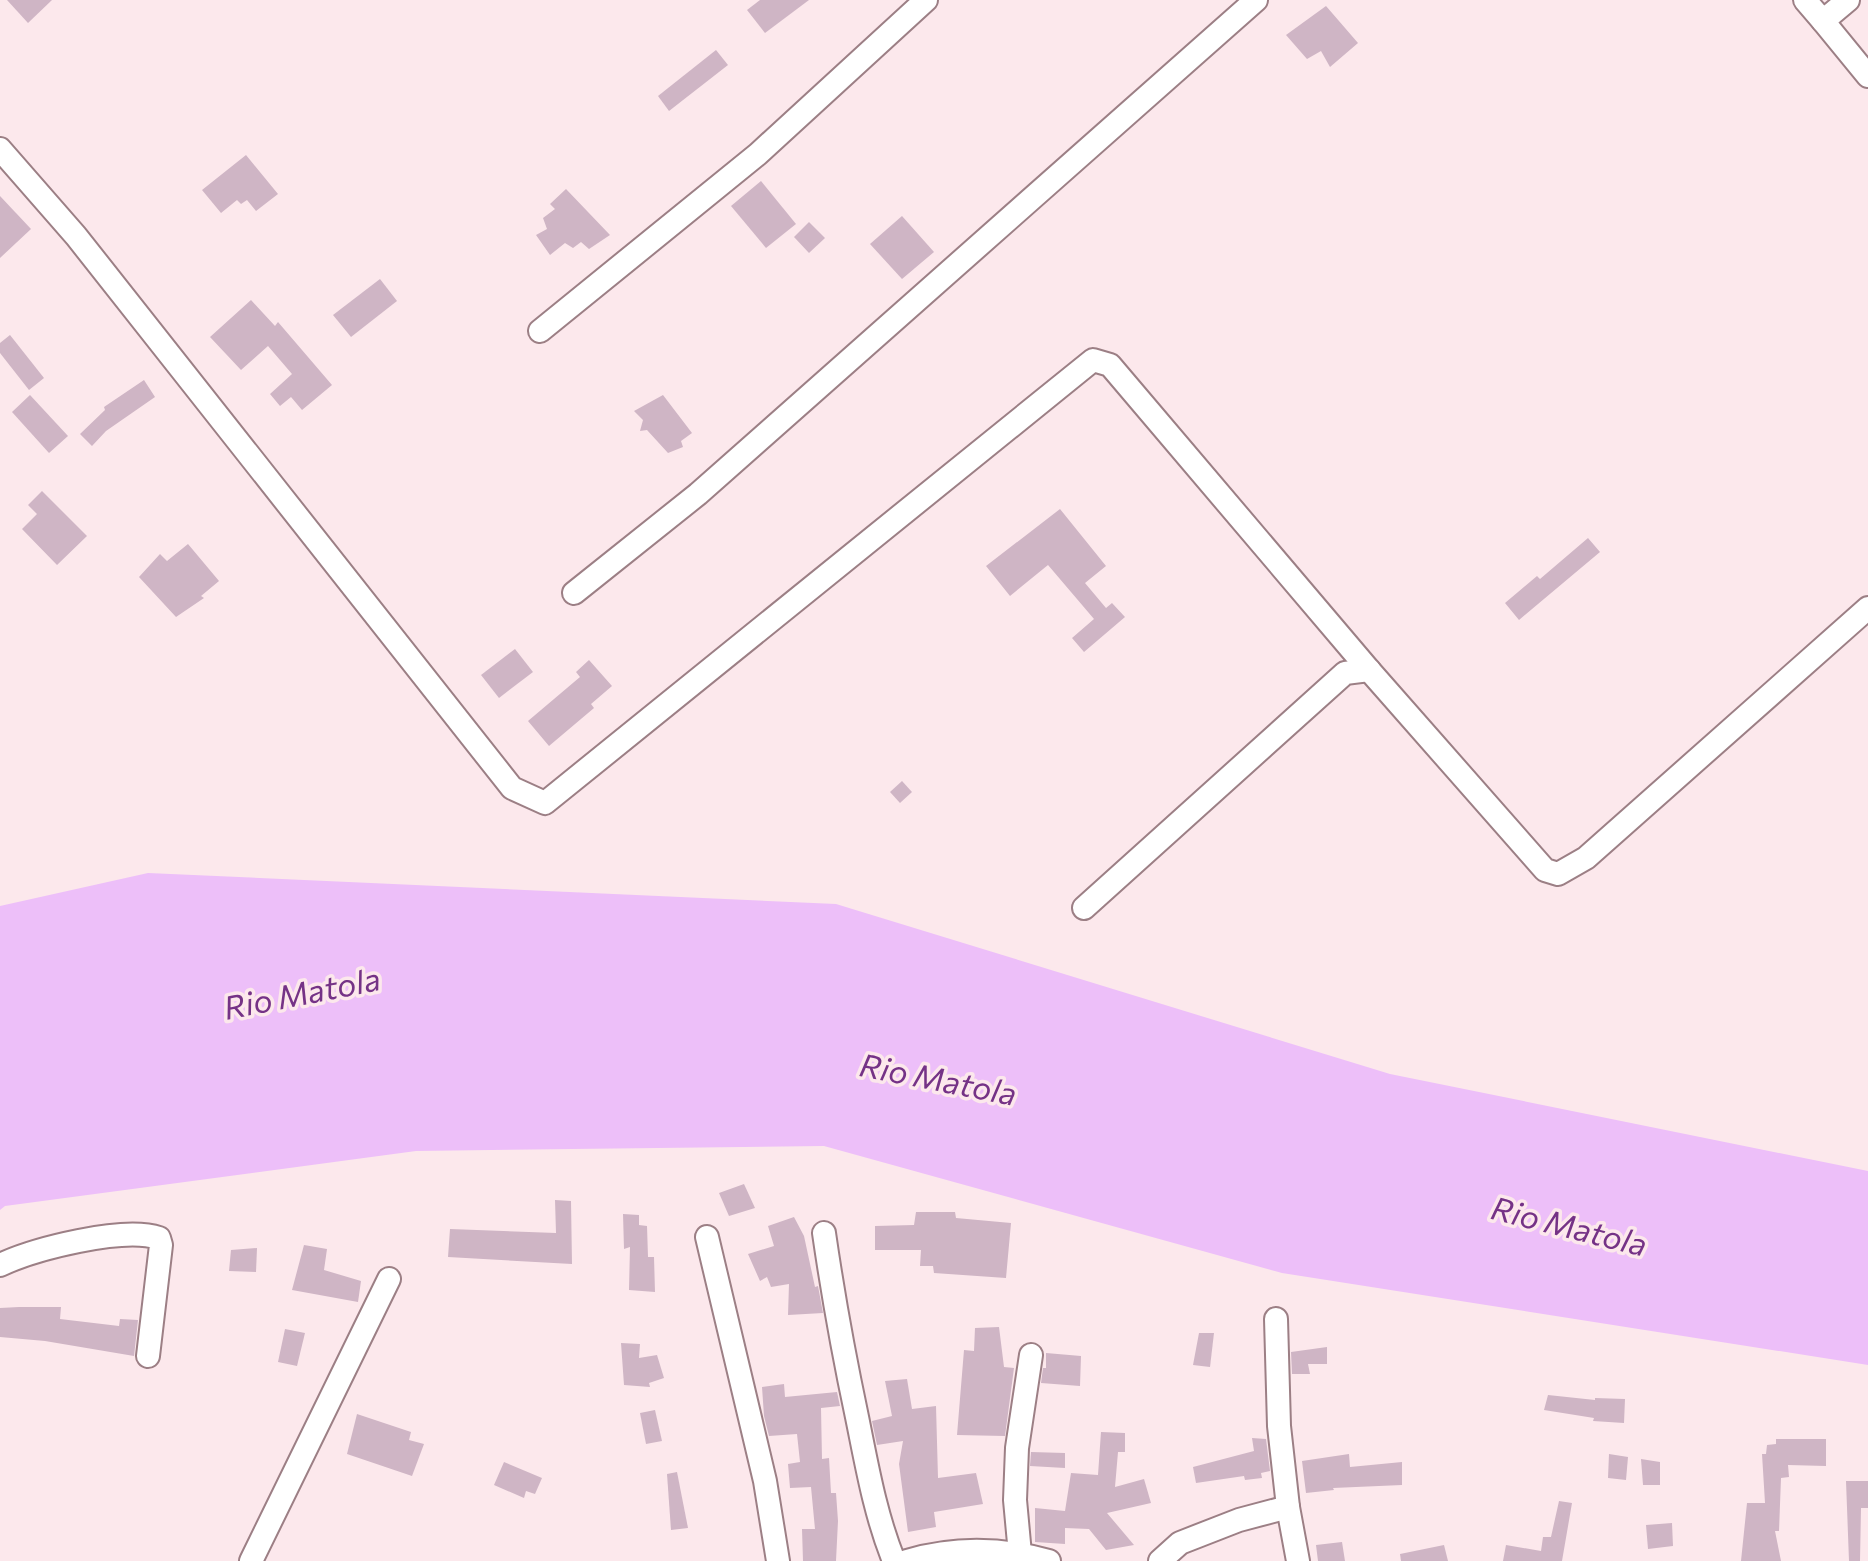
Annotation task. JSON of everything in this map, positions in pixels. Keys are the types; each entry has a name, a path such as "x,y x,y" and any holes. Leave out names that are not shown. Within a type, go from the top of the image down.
{"street":[{"path":"540,331 758,154 926,0"},
{"path":"574,593 698,494 1256,0"},
{"path":"1805,0 1868,76"},
{"path":"1823,21 1848,0"},
{"path":"0,149 76,236 512,788 545,803 1093,360 1110,365 1369,670 1545,870 1558,874 1586,858 1868,608"},
{"path":"1084,908 1345,673 1369,670"},
{"path":"824,1233 833,1298 872,1488 881,1529 894,1561"},
{"path":"0,1265 15,1258 98,1238 122,1235 159,1238 161,1245 148,1356"},
{"path":"707,1237 765,1481 778,1561"},
{"path":"251,1561 389,1279"},
{"path":"1276,1319 1279,1426 1298,1561"},
{"path":"1020,1554 1015,1500 1017,1448 1031,1355"},
{"path":"1160,1561 1180,1543 1239,1520 1288,1507"},
{"path":"907,1561 935,1553 974,1550 1020,1554 1049,1561"}],"water":[{"name":"Rio Matola","path":"148,873 836,904 1390,1074 1868,1171 1868,1365 1282,1273 824,1146 416,1151 5,1206 0,1210 0,906"}],"building":[{"path":"7,0 52,0 28,23"},
{"path":"760,0 809,0 765,33 747,10"},
{"path":"1326,6 1358,43 1330,67 1321,51 1307,59 1286,35"},
{"path":"716,50 728,65 669,111 658,96"},
{"path":"246,155 278,194 256,211 247,200 241,204 237,200 221,213 202,190"},
{"path":"761,181 796,224 766,248 731,206"},
{"path":"566,189 610,235 589,249 581,242 573,248 565,243 550,255 536,235 547,229 543,218 555,209 550,204"},
{"path":"0,196 31,229 0,258"},
{"path":"902,216 934,252 902,279 870,244"},
{"path":"809,222 825,238 809,253 794,237"},
{"path":"380,279 397,301 351,337 333,315"},
{"path":"251,300 275,326 278,322 332,385 302,410 291,397 280,406 270,394 292,374 268,346 241,370 210,337"},
{"path":"10,335 44,378 29,390 0,353 0,343"},
{"path":"144,380 155,397 106,431 92,446 80,434 105,410 104,407"},
{"path":"30,395 68,436 49,453 12,412"},
{"path":"663,395 692,433 681,441 683,447 668,453 647,430 640,431 643,420 634,411"},
{"path":"42,491 87,536 57,565 22,529 37,514 28,505"},
{"path":"1060,509 1106,566 1085,583 1106,608 1112,603 1125,617 1084,652 1072,638 1094,619 1048,565 1010,596 986,566"},
{"path":"1588,538 1600,552 1519,620 1505,603 1537,576 1540,579"},
{"path":"188,544 219,581 201,596 204,598 176,617 139,577 160,554 167,561"},
{"path":"515,649 533,672 499,698 481,675"},
{"path":"589,660 612,686 591,704 594,708 549,746 528,721 580,677 576,672"},
{"path":"902,781 912,792 900,803 890,792"},
{"path":"744,1184 755,1208 729,1216 719,1193"},
{"path":"555,1200 571,1201 572,1264 448,1257 450,1229 556,1233"},
{"path":"916,1212 955,1212 956,1218 1011,1223 1006,1278 934,1273 933,1266 920,1266 921,1250 875,1250 875,1226 914,1225"},
{"path":"623,1214 639,1215 639,1225 647,1226 648,1257 654,1257 655,1292 629,1290 630,1247 624,1249"},
{"path":"794,1217 804,1236 823,1313 788,1315 789,1284 771,1287 767,1277 760,1281 748,1254 774,1246 768,1226"},
{"path":"304,1245 327,1249 324,1270 361,1281 358,1302 292,1290"},
{"path":"257,1248 256,1272 229,1271 231,1250"},
{"path":"61,1307 60,1319 119,1326 120,1319 138,1320 134,1356 0,1337 0,1308"},
{"path":"999,1327 1004,1367 1014,1368 1005,1436 957,1435 964,1350 974,1351 975,1328"},
{"path":"285,1329 305,1333 297,1366 278,1362"},
{"path":"1199,1333 1214,1333 1210,1367 1193,1365"},
{"path":"621,1343 640,1344 639,1358 657,1355 664,1378 649,1383 650,1387 624,1385"},
{"path":"1327,1347 1327,1364 1308,1364 1310,1374 1292,1374 1291,1352"},
{"path":"1046,1353 1081,1356 1080,1386 1041,1383 1043,1368 1046,1368"},
{"path":"907,1379 912,1409 936,1406 938,1478 976,1473 983,1504 934,1512 936,1527 908,1532 899,1464 903,1441 877,1445 872,1421 892,1416 885,1381"},
{"path":"784,1384 785,1397 837,1392 840,1406 821,1408 822,1459 829,1458 831,1493 836,1493 836,1561 803,1561 802,1529 815,1529 811,1487 790,1488 788,1464 800,1462 797,1434 769,1436 764,1416 762,1387"},
{"path":"1548,1395 1595,1400 1625,1399 1624,1423 1593,1421 1594,1418 1544,1410"},
{"path":"655,1410 662,1441 646,1444 640,1413"},
{"path":"357,1414 411,1432 409,1440 424,1444 412,1476 347,1454"},
{"path":"1101,1432 1125,1433 1125,1452 1118,1452 1115,1487 1144,1479 1151,1503 1107,1513 1134,1545 1106,1550 1089,1529 1065,1528 1065,1544 1035,1542 1035,1508 1065,1511 1071,1473 1098,1475"},
{"path":"1252,1438 1266,1439 1270,1471 1261,1473 1262,1478 1245,1480 1244,1476 1196,1483 1193,1467 1254,1451"},
{"path":"1776,1439 1826,1439 1826,1466 1788,1465 1789,1477 1781,1478 1779,1531 1775,1531 1781,1561 1741,1561 1747,1503 1765,1503 1762,1454 1766,1454 1767,1445 1776,1444"},
{"path":"1031,1452 1065,1453 1065,1468 1030,1466"},
{"path":"1349,1454 1350,1467 1402,1462 1402,1485 1333,1488 1306,1493 1302,1461"},
{"path":"1609,1454 1628,1457 1626,1480 1608,1478"},
{"path":"1641,1459 1660,1462 1660,1485 1643,1485"},
{"path":"504,1462 542,1478 535,1494 526,1491 524,1498 494,1485"},
{"path":"677,1472 688,1528 671,1530 667,1474"},
{"path":"1846,1481 1868,1481 1868,1508 1861,1508 1860,1561 1849,1561"},
{"path":"1559,1501 1572,1503 1562,1561 1503,1561 1506,1545 1541,1551 1543,1537 1551,1537"},
{"path":"1672,1523 1673,1546 1648,1549 1646,1525"},
{"path":"1342,1542 1345,1561 1318,1561 1316,1545"},
{"path":"1444,1545 1448,1561 1401,1561 1400,1554"}]}
